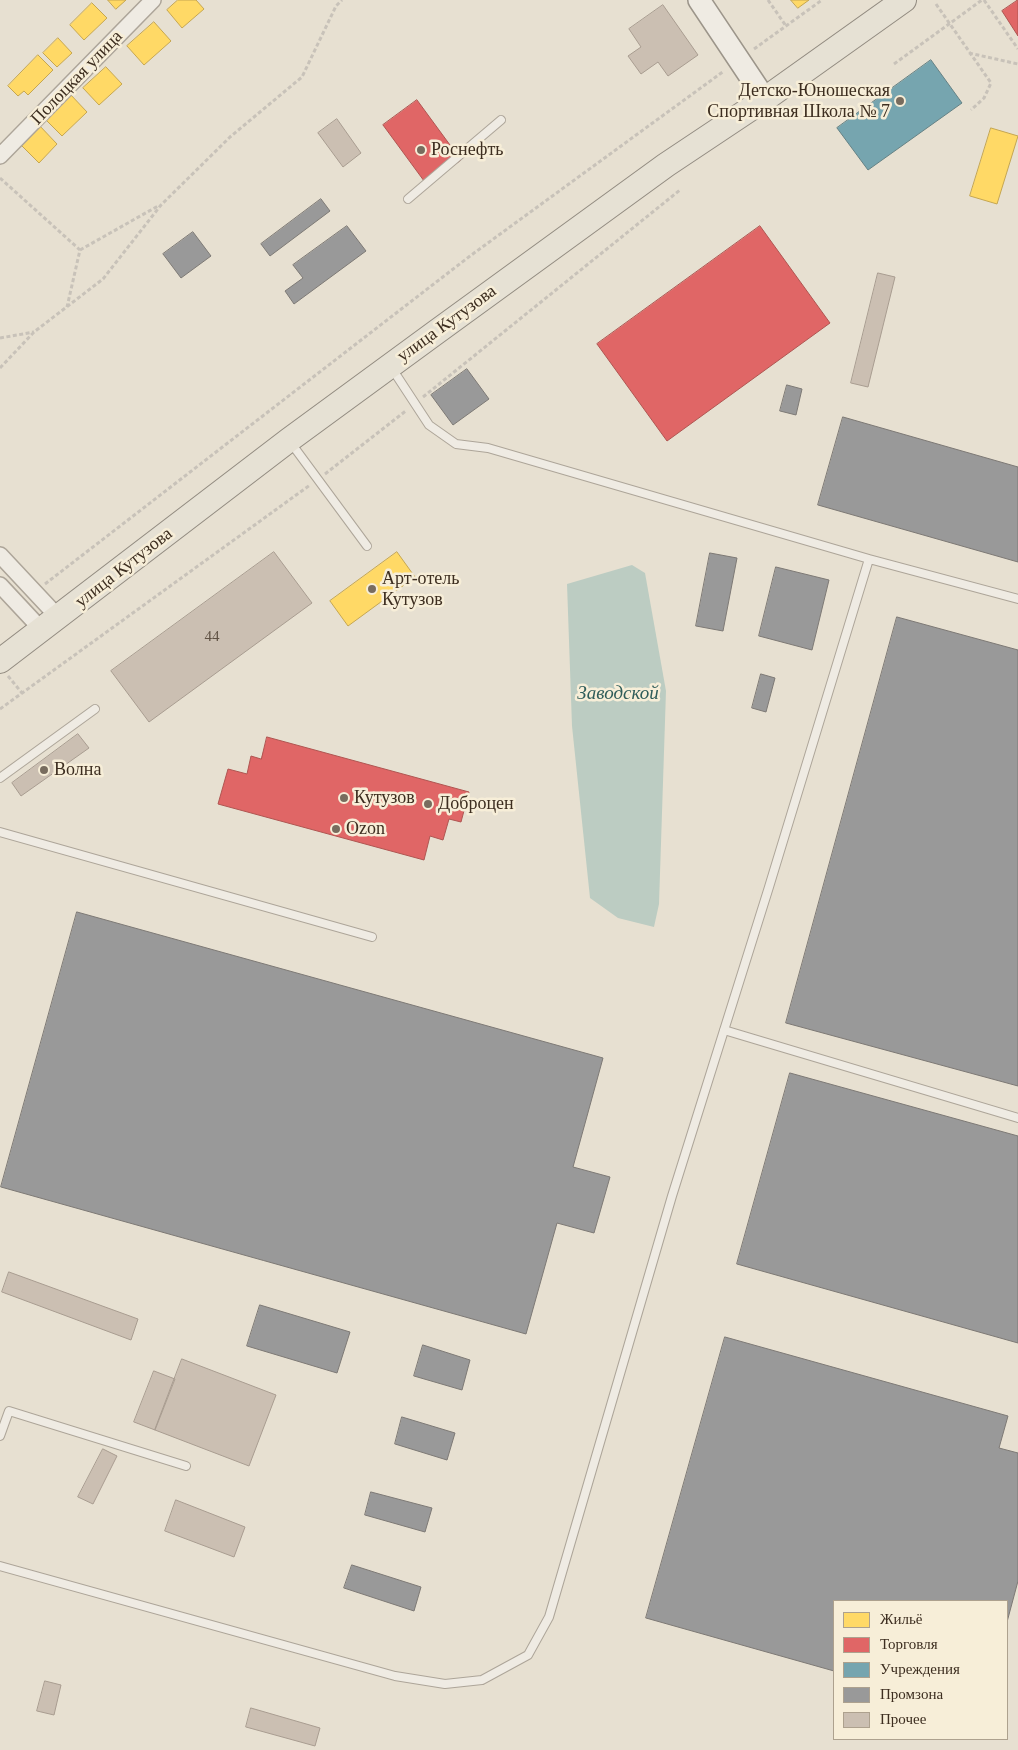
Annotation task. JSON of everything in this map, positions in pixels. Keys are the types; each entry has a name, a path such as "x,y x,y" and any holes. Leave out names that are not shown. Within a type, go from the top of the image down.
{"main road":[{"path":"700,0 765,99"},
{"name":"улица Кутузова","path":"3,667 50,624 289,440 666,165 765,99 904,0"}],"street":[{"name":"Полоцкая улица","path":"0,156 153,0"},
{"path":"0,555 50,624"},
{"path":"0,585 50,624"}],"lane":[{"path":"408,199 501,120"},
{"path":"390,366 429,425 456,444 488,448 869,559 1018,599"},
{"path":"289,440 367,546"},
{"path":"0,1566 395,1676 445,1684 482,1680 528,1655 549,1617 672,1196 869,559"},
{"path":"0,778 95,709"},
{"path":"0,832 372,937"},
{"path":"724,1030 1018,1118"},
{"path":"0,1436 9,1411 186,1466"}],"path":[{"path":"0,368 34,332 103,279 160,204 230,137 302,77 336,6 342,0"},
{"path":"768,0 786,26"},
{"path":"42,587 470,256 822,0"},
{"path":"894,64 983,0 1018,50"},
{"path":"936,4 991,83 984,98 971,110"},
{"path":"969,53 1018,64"},
{"path":"0,178 80,250"},
{"path":"0,709 317,480 680,190"},
{"path":"67,307 80,250 160,204"},
{"path":"0,338 34,332"},
{"path":"3,667 22,693"}],"water":[{"name":"Заводской","path":"632,565 645,573 666,691 659,904 654,927 618,918 590,898 572,726 567,584"}],"building: Жильё":[{"path":"108,0 126,0 116,9"},
{"path":"178,0 196,0 204,9 182,28 167,10"},
{"path":"791,0 809,0 798,8"},
{"path":"92,3 107,18 84,40 70,25"},
{"path":"154,22 171,41 144,65 127,46"},
{"path":"58,38 72,53 57,67 43,53"},
{"path":"38,55 53,70 28,95 24,91 18,96 8,86"},
{"path":"106,67 122,84 99,105 83,88"},
{"path":"70,94 87,112 62,136 44,118"},
{"path":"38,124 57,144 39,163 19,143"},
{"path":"991,128 1018,136 997,204 970,196"},
{"name":"Арт-отель Кутузов","path":"397,552 415,577 348,626 330,601"}],"building: Торговля":[{"path":"1018,0 1018,36 1002,11"},
{"path":"417,100 461,160 427,185 383,125"},
{"path":"760,226 830,323 667,441 597,344"},
{"name":"Кутузов","path":"267,737 469,792 461,822 449,819 443,840 430,836 424,860 218,804 228,769 247,774 251,756 261,759"}],"building: Учреждения":[{"path":"931,60 962,103 868,170 837,128"}],"building: Промзона":[{"path":"321,199 330,211 270,256 261,244"},
{"path":"347,226 366,251 294,304 285,291 303,278 293,265"},
{"path":"193,232 211,256 181,278 163,254"},
{"path":"467,369 489,399 453,425 431,395"},
{"path":"787,385 802,389 796,415 780,411"},
{"path":"843,417 1018,467 1018,562 818,505"},
{"path":"710,553 737,558 723,631 696,626"},
{"path":"776,567 829,580 812,650 759,636"},
{"path":"897,617 1018,650 1018,1086 786,1023"},
{"path":"761,674 775,678 766,712 752,708"},
{"path":"77,912 603,1058 573,1167 610,1177 594,1233 557,1223 526,1334 1,1187"},
{"path":"790,1073 1018,1136 1018,1343 737,1264"},
{"path":"260,1305 350,1332 337,1373 247,1346"},
{"path":"725,1337 1008,1416 999,1448 1018,1453 1018,1581 1008,1618 1008,1600 833,1600 833,1671 646,1618"},
{"path":"423,1345 470,1360 462,1390 414,1376"},
{"path":"402,1417 455,1433 447,1460 395,1444"},
{"path":"371,1492 432,1508 425,1532 365,1515"},
{"path":"352,1565 421,1587 414,1611 344,1588"}],"building: Прочее":[{"path":"663,5 698,55 668,76 658,62 641,74 628,56 641,47 629,29"},
{"path":"337,119 361,153 343,167 318,133"},
{"path":"878,273 895,277 868,387 851,383"},
{"path":"274,552 312,603 149,722 111,671"},
{"name":"Волна","path":"78,734 89,748 21,796 12,783"},
{"path":"9,1272 138,1319 131,1340 2,1292"},
{"path":"182,1359 276,1395 249,1466 155,1430"},
{"path":"154,1371 175,1379 155,1430 134,1422"},
{"path":"103,1449 117,1456 93,1504 78,1497"},
{"path":"176,1500 245,1527 234,1557 165,1531"},
{"path":"45,1681 61,1685 54,1715 37,1711"},
{"path":"251,1708 320,1728 315,1746 246,1727"}],"place":[{"name":"Детско-Юношеская Спортивная Школа № 7","path":"900,101"},
{"name":"Роснефть","path":"421,150"},
{"name":"Арт-отель Кутузов","path":"372,589"},
{"name":"Волна","path":"44,770"},
{"name":"Кутузов","path":"344,798"},
{"name":"Доброцен","path":"428,804"},
{"name":"Ozon","path":"336,829"}]}
